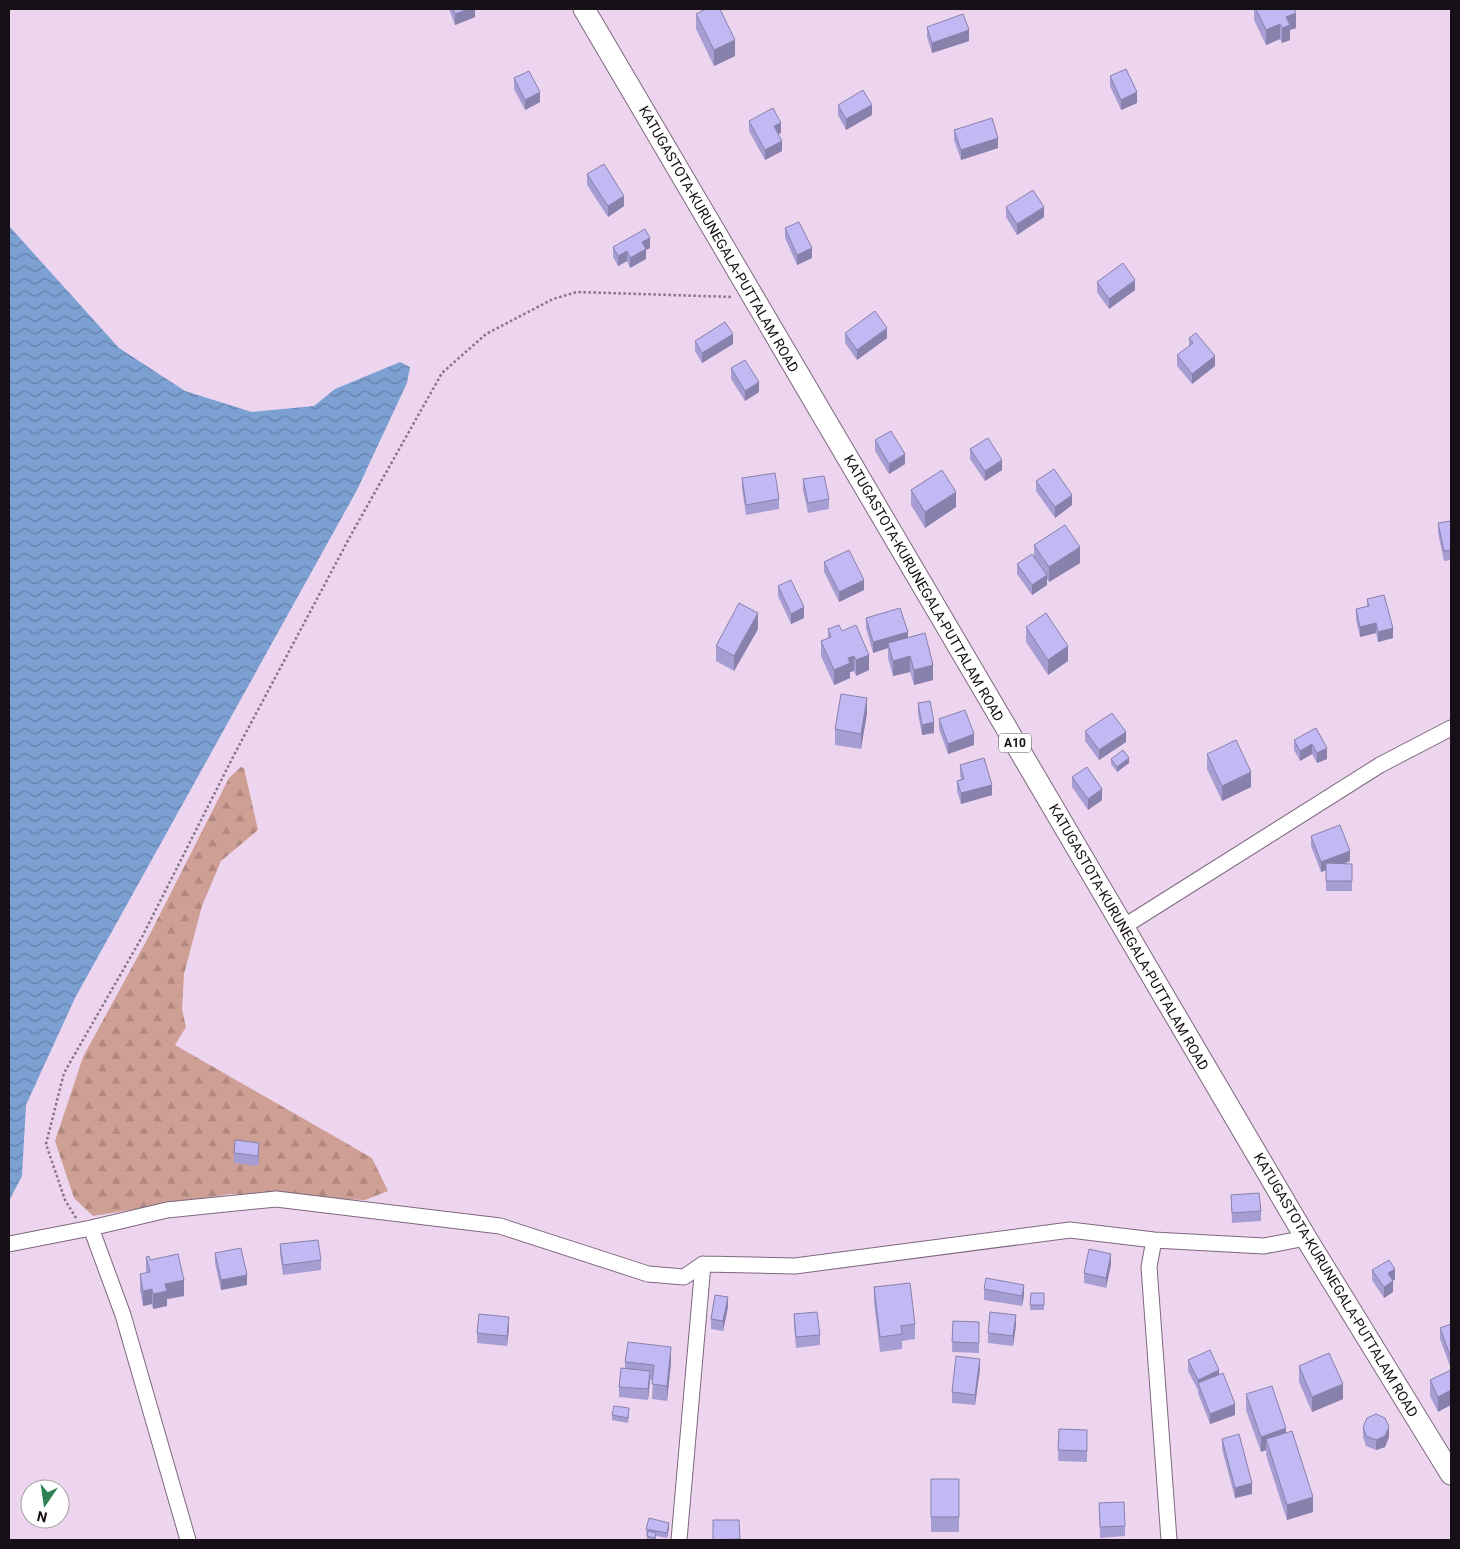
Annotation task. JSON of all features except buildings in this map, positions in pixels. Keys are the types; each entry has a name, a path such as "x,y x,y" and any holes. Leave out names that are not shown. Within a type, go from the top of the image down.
{"highway":[{"name":"KATUGASTOTA-KURUNEGALA-PUTTALAM ROAD","path":"584,9 1306,1238 1451,1474"}],"street":[{"path":"1123,927 1380,765 1451,728"},
{"path":"9,1244 87,1229 167,1210 276,1198 500,1226 648,1274 684,1277 703,1264 795,1266 1070,1230 1154,1240 1264,1246 1306,1238"},
{"path":"87,1229 123,1315 188,1540"},
{"path":"1154,1240 1149,1266 1169,1540"},
{"path":"679,1540 703,1264"}],"path":[{"path":"87,1229 65,1200 46,1144 64,1073 142,937 342,550 442,373 486,334 552,299 577,292 687,297 753,297"}],"green space":[{"path":"241,767 244,768 258,830 221,861 202,906 184,974 182,1009 186,1027 175,1045 372,1158 388,1191 365,1200 230,1194 93,1216 74,1198 55,1141 83,1057 149,936 229,778"}],"water":[{"path":"9,226 119,348 185,391 252,412 314,406 335,389 400,362 410,367 407,383 357,490 75,998 26,1105 22,1176 9,1201"}]}
